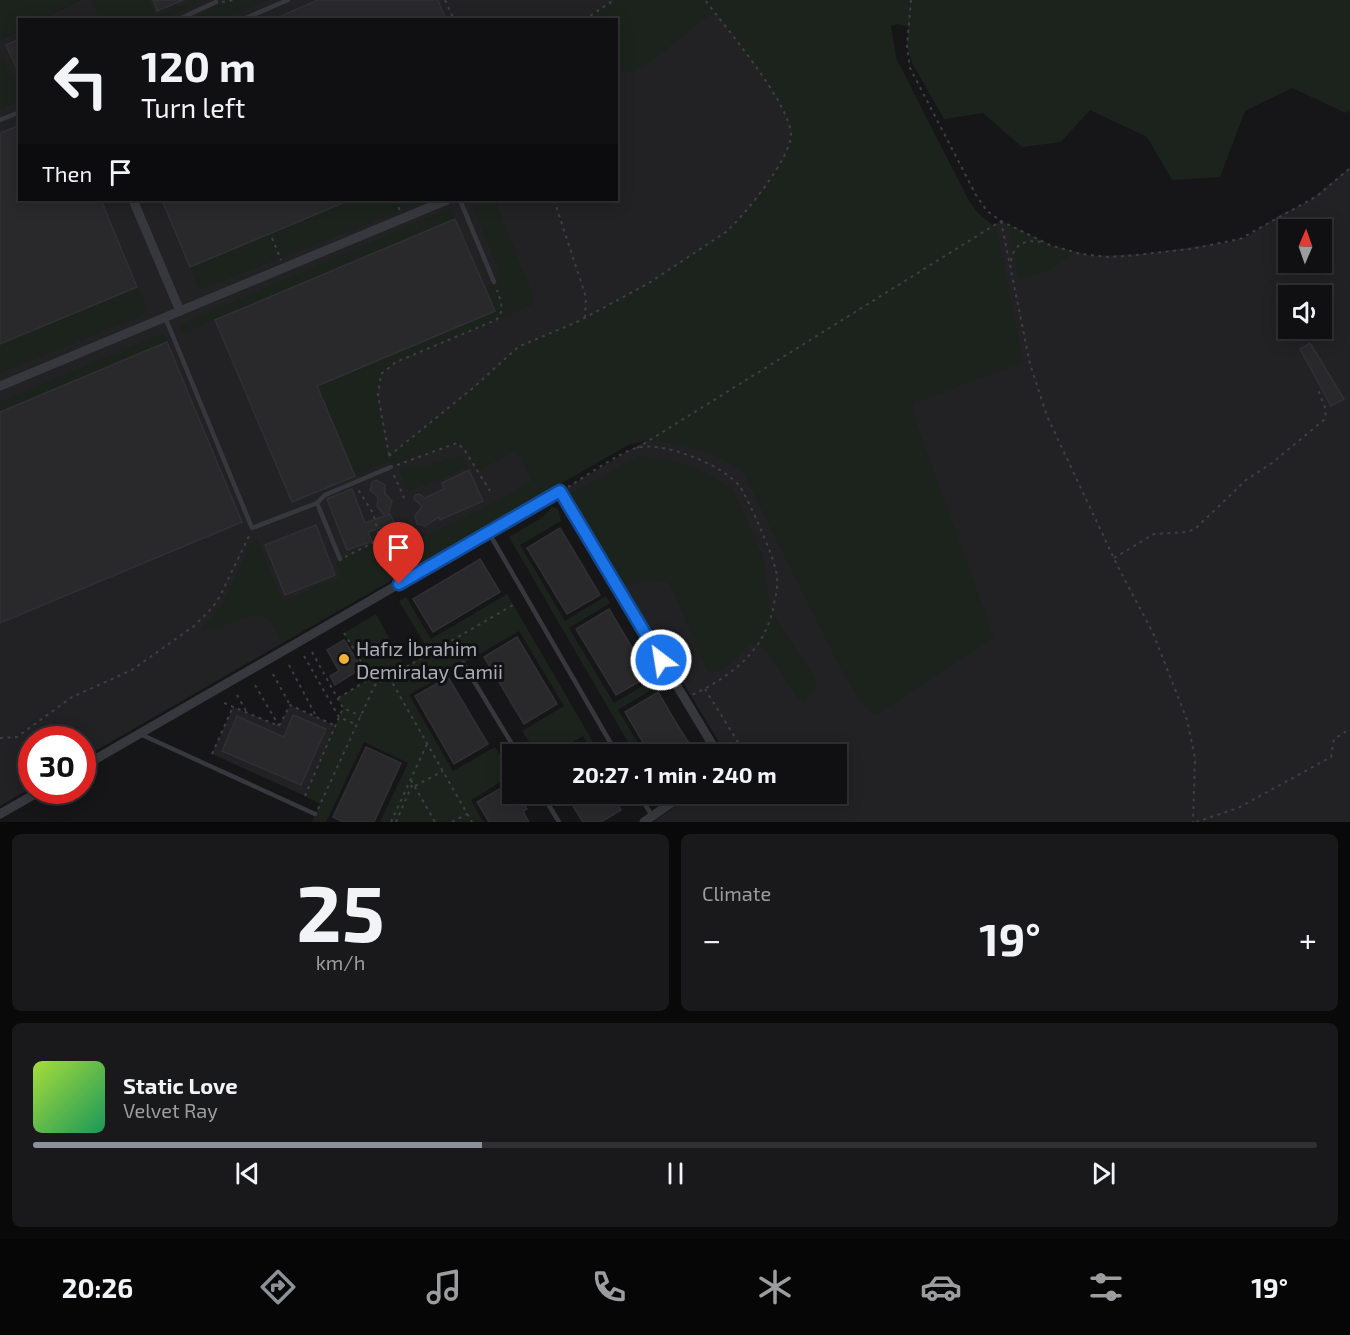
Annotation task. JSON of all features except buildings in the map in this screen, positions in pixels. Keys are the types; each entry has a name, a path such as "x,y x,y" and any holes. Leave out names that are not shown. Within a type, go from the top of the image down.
{"street":[{"path":"133,201 180,311"},
{"path":"0,386 445,201"},
{"path":"96,759 560,491 712,744"},
{"path":"0,814 18,804"},
{"path":"644,822 669,804"}],"lane":[{"path":"246,18 288,0"},
{"path":"181,18 216,2"},
{"path":"0,120 18,113"},
{"path":"460,201 494,282"},
{"path":"165,317 252,528 317,503 326,495 391,467"},
{"path":"317,503 340,559"},
{"path":"489,533 611,744"},
{"path":"463,663 512,744"},
{"path":"139,734 315,814"},
{"path":"548,804 559,822"},
{"path":"645,804 652,816"}],"path":[{"path":"216,2 234,0"},
{"path":"446,0 453,18"},
{"path":"587,18 614,0"},
{"path":"389,456 473,388 518,347 585,318 649,283 726,232 746,211 789,150 791,134 782,108 762,76 705,0"},
{"path":"911,0 907,46 912,76 976,195 987,211 1001,221 1047,243 1081,254 1109,257 1173,251 1229,242 1248,236 1280,215 1308,201 1350,168"},
{"path":"554,201 586,297 585,318"},
{"path":"1001,221 1030,364 1039,395 1053,431 1114,558 1154,633 1191,731 1195,758 1195,822 1238,808 1331,757 1334,739 1350,729"},
{"path":"560,491 636,448 1001,221"},
{"path":"272,238 284,268"},
{"path":"1010,264 1014,251 1022,243 1031,241 1047,243"},
{"path":"406,502 391,467 378,395 381,374 396,362 496,320 501,315 502,309 494,282"},
{"path":"1114,558 1154,534 1188,532 1196,528 1246,480 1272,463 1325,418 1326,410 1317,387"},
{"path":"391,467 457,443 464,449 490,492"},
{"path":"636,448 651,447 689,456 710,464 733,478 744,493 775,565 777,587 772,616 765,635 752,654 737,668 685,699"},
{"path":"340,559 380,539 373,513 354,483"},
{"path":"0,738 17,737 72,697 132,670 194,626 213,607 220,596 252,528"},
{"path":"315,814 375,685 513,605"},
{"path":"344,633 375,685"},
{"path":"312,652 343,708 361,716"},
{"path":"304,656 339,717 357,725"},
{"path":"289,665 316,716"},
{"path":"273,674 290,705 336,726"},
{"path":"388,677 472,822"},
{"path":"338,698 371,678"},
{"path":"255,685 279,726"},
{"path":"705,689 739,744"},
{"path":"237,695 247,713"},
{"path":"224,703 279,726"},
{"path":"279,726 290,705"},
{"path":"212,754 233,707"},
{"path":"304,796 343,708"},
{"path":"391,822 427,744"},
{"path":"396,822 414,785 443,771"},
{"path":"411,779 435,822"},
{"path":"453,822 467,814"}],"shaded area":[{"path":"0,0 80,0 43,18 18,18 18,31 0,40"},
{"path":"80,0 754,0 920,271 1001,221 1050,245 1092,256 1143,254 1229,242 1248,236 1280,215 1309,201 1350,168 1350,822 653,822 679,804 847,804 847,744 720,744 566,488 647,440 630,444 574,475 96,751 96,726 18,726 18,796 0,806 0,40 18,31 18,201 618,201 618,18 43,18"},
{"path":"89,0 149,0 156,16 193,0 205,0 166,18 100,18"},
{"path":"227,0 269,0 224,18 191,18"},
{"path":"614,0 1350,0 1350,110 1346,113 1292,88 1245,111 1220,177 1172,180 1147,137 1090,110 1061,142 1022,147 983,113 944,119 912,63 907,46 908,27 897,24 891,26 896,58 968,199 977,212 997,229 1023,362 914,403 912,411 994,638 877,714 871,713 849,683 742,470 709,453 676,444 649,440 630,444 281,643 269,620 257,615 215,629 199,631 223,604 251,543 257,540 283,601 341,577 336,564 340,559 379,541 380,537 404,518 407,519 415,533 427,535 486,507 532,481 516,451 477,471 464,449 457,443 391,467 390,461 355,476 317,386 494,311 484,287 502,278 470,201 495,201 534,299 533,304 396,362 386,370 380,380 378,404 389,456 473,388 518,347 579,321 649,283 726,232 776,172 789,145 791,135 788,121 760,71 714,11 645,66 635,71 618,73 618,18 586,18"},
{"path":"0,51 18,88 18,101 0,109"},
{"path":"235,201 246,201 262,237 348,201 423,201 203,289 198,287 190,267 252,240"},
{"path":"451,208 455,219 182,333 179,325"},
{"path":"1008,224 1050,245 1076,252 1050,270 1019,280"},
{"path":"137,287 146,304 143,315 0,373 0,344"},
{"path":"163,333 167,342 0,412 0,402"},
{"path":"461,455 468,467 408,492 399,470 413,465 426,466"},
{"path":"639,456 664,459 694,467 732,488 764,559 770,609 815,679 817,686 805,702 798,699 768,652 754,643 727,666 714,672 707,671 670,584 663,581 624,584 570,494"},
{"path":"552,507 558,509 561,521 520,545 565,621 606,596 610,603 569,628 614,703 656,678 659,685 618,710 639,744 629,744 509,537 543,517"},
{"path":"507,594 594,744 588,744 583,736 569,744 530,744 522,731 564,706 519,631 409,695 453,771 495,747 502,759 502,781 471,800 483,822 380,822 408,763 364,742 326,822 312,822 320,804 305,796 343,708 338,698 371,678 344,633 376,614 405,667 430,653 399,601 406,597 431,639"},
{"path":"290,705 336,726 305,796 212,754 233,707 279,726"}],"place":[{"name":"Hafız İbrahim Demiralay Camii","path":"344,659"}],"route":[{"path":"399,584 560,491 661,660"}]}
